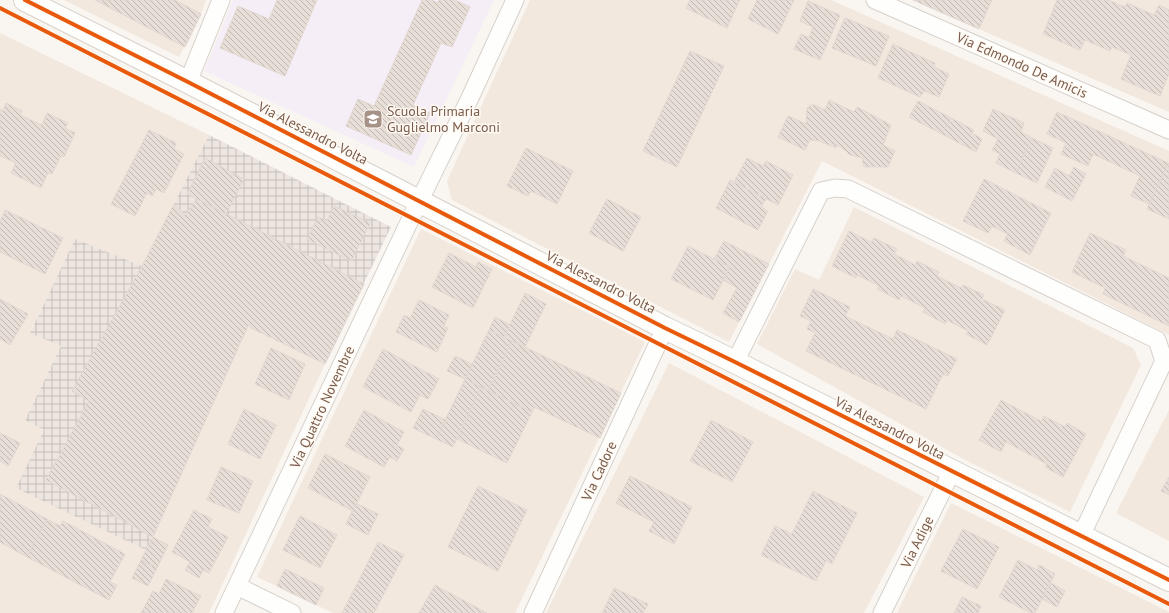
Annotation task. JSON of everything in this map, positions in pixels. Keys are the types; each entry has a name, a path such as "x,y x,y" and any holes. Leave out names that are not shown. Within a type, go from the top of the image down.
{"street":[{"name":"Via Alessandro Volta","path":"25,0 188,82 665,328 1169,580"},
{"path":"188,82 221,0"},
{"name":"Via Quattro Novembre","path":"224,613 469,100 515,0"},
{"name":"Via Edmondo De Amicis","path":"875,0 1169,130"},
{"path":"735,362 820,191 835,188 848,189 1158,340 1164,361 1081,536"},
{"name":"Via Cadore","path":"533,613 665,328"},
{"name":"Via Adige","path":"882,613 952,471"},
{"path":"237,586 292,613"}],"shaded area":[{"path":"64,0 206,0 201,14 179,57"},
{"name":"Scuola Primaria Guglielmo Marconi","path":"233,0 494,0 414,167 204,71"},
{"path":"530,0 831,0 1169,151 1169,335 822,161 729,342 452,200 447,181"},
{"path":"913,0 1169,0 1169,112 979,29"},
{"path":"0,33 209,135 142,266 75,240 30,332 61,346 25,420 44,430 153,537 248,326 325,364 209,613 0,613"},
{"path":"209,135 391,227 325,364 248,327 146,550 16,488 44,430 25,420 61,346 30,333 75,239 142,266"},
{"path":"854,207 1133,348 1141,365 1070,512 969,462 757,344 795,269 819,280"},
{"path":"421,229 645,342 515,613 333,613 257,577"},
{"path":"669,363 924,497 864,613 546,613"},
{"path":"1169,410 1169,541 1116,513"},
{"path":"951,503 1169,612 1169,613 897,613"}],"building":[{"path":"95,0 175,0 201,14 185,47"},
{"path":"277,0 317,0 285,76 220,48 238,6 269,19"},
{"path":"422,0 432,0 438,3 439,0 455,0 470,7 452,47 441,43 413,105 430,113 411,155 346,126 358,99 374,106"},
{"path":"690,0 740,0 727,28 686,8"},
{"path":"757,0 794,0 778,34 748,19"},
{"path":"913,0 992,0 979,29"},
{"path":"1057,0 1108,0 1125,7 1127,3 1154,15 1159,5 1169,10 1169,74 1160,96 1121,79 1131,55 1112,47 1110,51 1085,40 1080,50 1043,34"},
{"path":"808,1 840,15 820,60 794,49 801,34 809,38 813,27 800,21"},
{"path":"845,18 889,36 876,66 832,48"},
{"path":"893,44 935,63 934,67 949,74 939,97 924,91 920,97 878,78"},
{"path":"690,51 724,66 677,167 643,151"},
{"path":"829,100 854,112 857,107 891,125 883,145 895,151 888,167 864,167 862,158 850,155 837,145 836,148 819,141 810,140 805,150 778,137 788,116 806,124 807,108 811,105 815,105 825,110"},
{"path":"918,101 951,118 942,134 909,117"},
{"path":"6,103 22,111 20,115 42,125 47,113 68,123 65,128 75,133 64,157 61,156 52,174 48,173 41,188 11,173 16,163 0,156 0,109 3,111"},
{"path":"993,109 1024,123 1021,132 1032,138 1016,173 996,163 1000,154 992,150 998,139 983,131"},
{"path":"1057,112 1168,163 1149,204 1131,196 1140,176 1093,154 1088,166 1061,154 1066,143 1047,134"},
{"path":"951,118 974,130 972,133 982,139 976,152 942,134"},
{"path":"149,130 176,143 174,149 184,154 164,193 156,189 152,196 147,193 135,216 111,204"},
{"path":"1032,138 1053,148 1037,183 1016,173"},
{"path":"526,148 573,171 557,204 531,191 528,196 507,186"},
{"path":"205,158 244,179 226,214 187,194"},
{"path":"747,158 763,166 766,161 793,175 778,205 734,182"},
{"path":"1168,163 1169,164 1169,219 1147,209"},
{"path":"1074,167 1086,174 1072,201 1045,187 1055,168 1069,176"},
{"path":"984,179 1051,213 1030,255 1004,241 1008,234 992,226 988,233 963,221"},
{"path":"730,180 766,199 761,207 768,211 758,230 716,208"},
{"path":"197,199 364,284 325,364 248,326 153,537 46,480 89,401 72,391 142,266 174,204 185,215"},
{"path":"607,199 641,217 623,251 589,233"},
{"path":"334,206 370,223 351,261 307,239 318,217 327,221"},
{"path":"5,210 63,238 45,274 0,252 0,222"},
{"path":"849,231 871,242 874,238 897,249 894,254 915,265 917,261 939,272 937,276 961,288 963,285 984,295 982,299 1005,310 987,345 966,334 968,331 947,320 945,324 923,312 925,308 901,296 899,300 877,289 879,286 857,275 856,278 832,266"},
{"path":"1090,233 1126,250 1123,256 1169,278 1169,326 1103,294 1105,288 1072,272"},
{"path":"724,241 769,264 739,322 723,313 737,288 723,280 730,267 714,259"},
{"path":"688,246 730,267 713,300 671,279"},
{"path":"449,253 476,267 478,262 492,269 473,308 432,287"},
{"path":"813,289 850,307 845,316 893,339 897,330 957,359 948,376 943,374 926,409 806,351 815,333 807,329 811,321 800,316"},
{"path":"525,293 546,304 525,347 504,337"},
{"path":"0,299 28,314 10,345 0,339"},
{"path":"419,300 449,315 444,326 448,328 437,352 396,332 404,315 410,318"},
{"path":"495,317 510,325 504,337 489,330"},
{"path":"489,330 512,341 488,391 465,379"},
{"path":"512,341 621,393 600,438 534,407 532,412 488,391"},
{"path":"271,348 305,364 289,400 255,384"},
{"path":"383,349 439,379 428,399 420,395 411,412 363,387"},
{"path":"455,356 472,364 465,379 447,371"},
{"path":"465,379 481,387 453,447 436,439"},
{"path":"481,387 532,412 507,463 457,439"},
{"path":"1001,400 1041,421 1044,416 1065,427 1067,423 1086,434 1063,477 1045,467 1047,464 1006,442 1001,452 979,440"},
{"path":"244,409 276,425 260,459 228,444"},
{"path":"423,409 446,420 436,439 413,428"},
{"path":"364,410 404,432 397,445 404,449 397,461 390,457 384,467 345,446"},
{"path":"711,420 753,442 732,482 690,461"},
{"path":"0,433 20,443 8,466 0,461"},
{"path":"325,454 370,477 353,511 308,488"},
{"path":"221,467 253,481 239,513 207,500"},
{"path":"630,476 692,507 674,544 649,531 654,522 616,503"},
{"path":"1169,477 1169,495 1161,491"},
{"path":"478,486 527,510 498,571 448,547"},
{"path":"813,491 857,513 832,564 826,561 816,581 761,555 775,526 792,534"},
{"path":"0,494 47,519 27,557 0,542"},
{"path":"356,503 378,514 368,535 346,524"},
{"path":"194,510 212,519 208,527 228,537 209,573 203,570 199,578 185,570 190,562 172,552"},
{"path":"300,516 337,535 320,568 283,550"},
{"path":"47,519 60,526 63,521 125,554 110,582 117,585 109,600 27,557"},
{"path":"963,529 999,547 977,589 941,571"},
{"path":"153,537 168,545 157,568 141,560"},
{"path":"378,542 404,555 374,613 342,613"},
{"path":"141,560 157,568 148,586 132,578"},
{"path":"1018,560 1037,570 1039,565 1055,574 1035,613 1031,613 999,597"},
{"path":"285,569 324,588 316,605 277,586"},
{"path":"166,579 201,596 192,613 141,613 153,591 159,594"},
{"path":"1051,583 1065,591 1057,607 1042,599"},
{"path":"435,585 487,613 419,613"},
{"path":"614,588 648,604 643,613 602,613"},
{"path":"962,597 981,606 978,613 954,613"}],"cycle path":[{"path":"25,0 188,82 665,328 1169,580"},
{"path":"0,8 1169,604"}],"place":[{"name":"Scuola Primaria Guglielmo Marconi","path":"373,119"}]}
